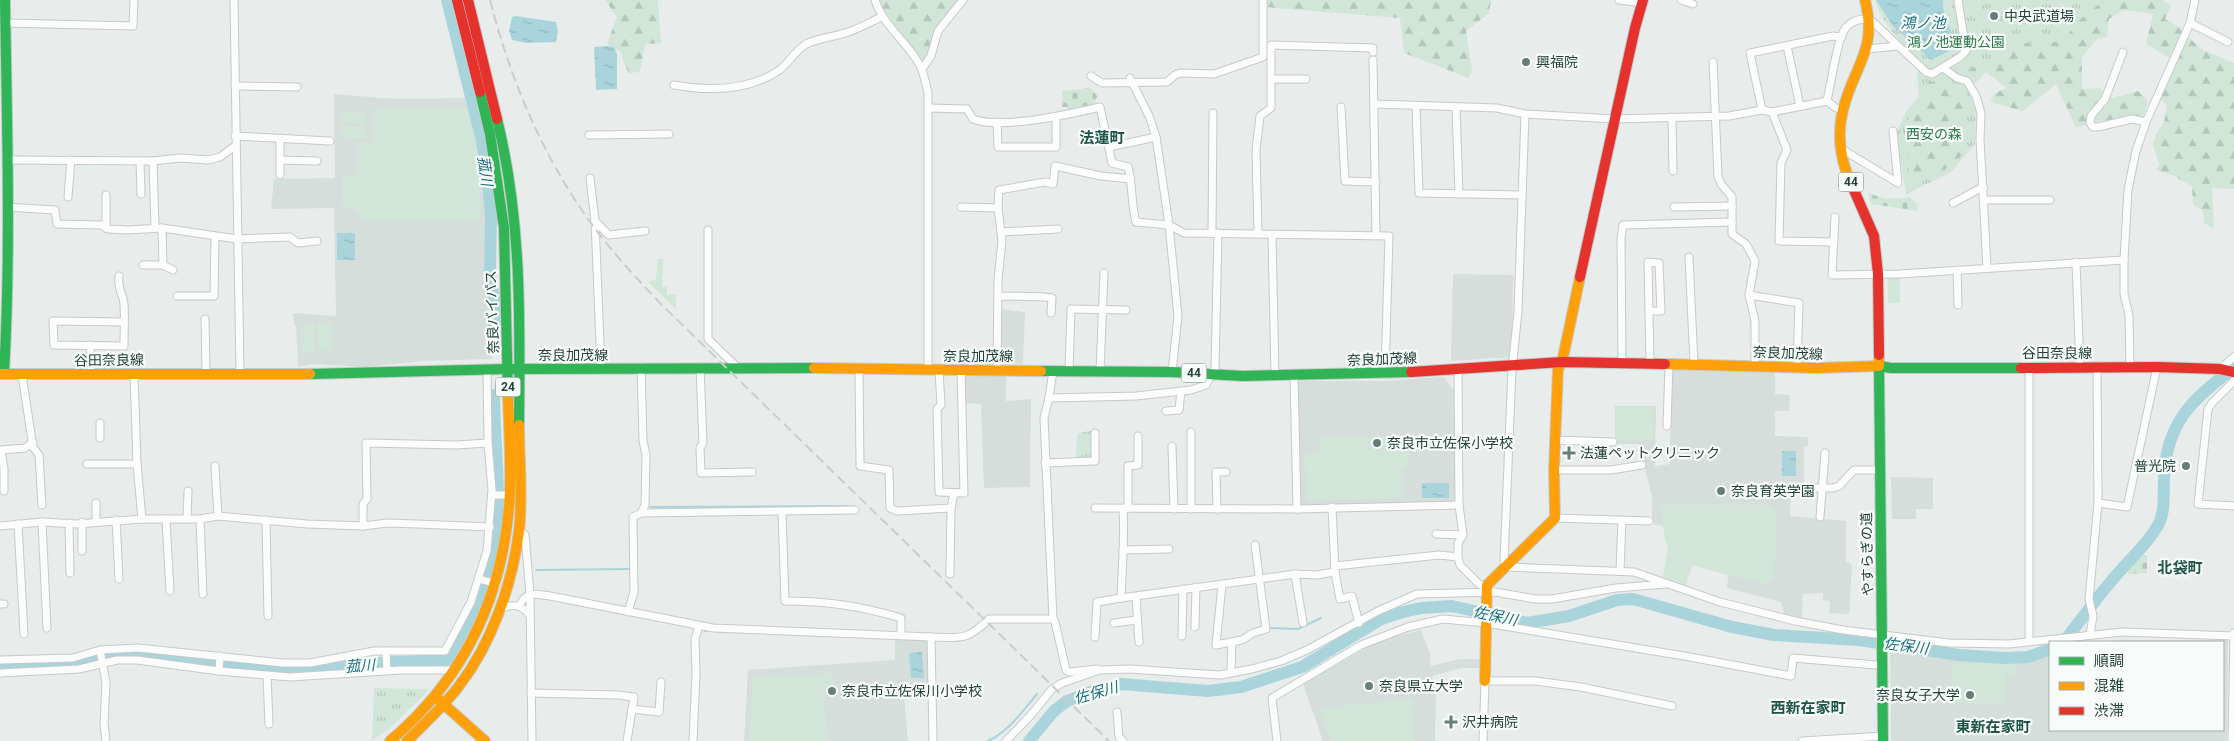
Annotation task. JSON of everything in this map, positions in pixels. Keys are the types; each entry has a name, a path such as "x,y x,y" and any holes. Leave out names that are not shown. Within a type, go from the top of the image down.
{"main road":[{"name":"谷田奈良線","path":"5,0 4,136 8,160 7,324 2,374 351,374 508,369"},
{"name":"奈良バイパス","path":"407,741 439,700 457,670 460,643 486,580 504,552 510,495 504,228 490,134 457,0"},
{"name":"奈良バイパス","path":"390,741 466,677 501,609 514,564 519,530 520,290 514,218 504,147 468,0"},
{"name":"44","path":"1865,0 1870,20 1867,49 1843,110 1840,148 1845,170 1874,236 1878,274 1879,366"},
{"path":"1485,681 1487,588 1555,518 1554,470 1558,370 1562,362 1635,28 1643,2"},
{"name":"奈良加茂線","path":"508,369 737,367 1068,370 1275,376 1384,374 1562,362 1755,365 1797,368 1879,366"},
{"name":"谷田奈良線","path":"1879,366 1891,368 2157,367 2226,370"},
{"name":"やすらぎの道","path":"1879,366 1883,739"},
{"path":"439,700 485,741"}],"street":[{"path":"6,23 133,26 134,0"},
{"path":"234,0 240,373"},
{"path":"875,0 882,17 917,60 922,69 928,92 928,370"},
{"path":"922,69 931,56 938,31 962,0"},
{"path":"1091,76 1102,83 1131,81 1167,82 1180,73 1214,74 1263,57 1263,0"},
{"path":"1619,0 1643,2"},
{"path":"1681,0 1693,4"},
{"path":"1827,101 1842,37 1849,24 1862,19 1870,20 1926,72 1932,74 1966,52 1958,0"},
{"path":"2130,367 2129,315 2124,294 2128,190 2136,151 2146,122 2190,23 2195,0"},
{"path":"674,85 687,87 742,87 779,70 798,50 807,44 823,37 852,31 882,17"},
{"path":"2190,23 2228,42"},
{"path":"1762,110 1750,52 1833,36 1842,37"},
{"path":"1263,44 1373,48 1376,235"},
{"path":"1258,234 1256,150 1260,116 1271,108 1271,44"},
{"path":"1787,46 1800,106"},
{"path":"1867,49 1898,46"},
{"path":"2123,52 2105,100 2091,116 2090,123 2094,127 2098,127 2132,119 2146,122"},
{"path":"1713,62 1718,179 1731,195 1732,234 1746,244 1755,261 1749,295 1754,321 1755,365"},
{"path":"1943,68 1956,78 1967,82 1978,102 1981,113 1980,139 1985,200 1987,268"},
{"path":"1272,79 1306,79"},
{"path":"1131,81 1150,118 1156,137 1169,225 1178,316 1172,372"},
{"path":"234,86 297,87"},
{"path":"1374,104 1497,108 1525,114 1615,119 1716,116 1762,110 1772,112 1827,101 1836,108 1843,110"},
{"path":"1416,106 1419,193 1521,195"},
{"path":"929,108 967,110 973,119 997,122 1056,118 1100,107 1112,163 1128,168 1132,179 1132,206 1136,222 1169,225 1184,233 1389,236 1384,374"},
{"path":"1341,107 1345,181 1376,182"},
{"path":"1456,108 1459,194"},
{"path":"1772,112 1787,150 1781,163 1779,241 1834,242"},
{"path":"1049,398 1136,396 1203,388 1212,374 1215,368 1214,113"},
{"path":"1525,114 1518,312 1512,364 1504,561 1507,566 1634,572 1758,612 1882,637 1969,644 2009,644 2122,632 2234,635 2232,741"},
{"path":"997,122 998,147 1056,146 1056,118"},
{"path":"1672,118 1673,171"},
{"path":"1840,148 1898,183 1893,132"},
{"path":"589,135 669,134"},
{"path":"235,136 330,141"},
{"path":"1109,147 1156,137"},
{"path":"280,138 280,175"},
{"path":"8,160 153,161 180,158 208,160 220,156 235,146"},
{"path":"68,198 71,160"},
{"path":"280,160 317,161"},
{"path":"140,161 141,194"},
{"path":"153,161 162,265"},
{"path":"997,370 1001,232 998,208 999,190 1045,182 1053,184 1055,166 1101,176 1132,179"},
{"path":"590,178 596,221 601,368"},
{"path":"1953,204 1984,188"},
{"path":"106,195 106,228"},
{"path":"1985,200 2050,200"},
{"path":"1674,208 1732,206"},
{"path":"7,207 55,210 57,224 101,225 106,228 128,230 159,228 237,239 290,237 298,243 317,241"},
{"path":"960,207 998,208"},
{"path":"1836,217 1832,275 2124,260"},
{"path":"596,221 609,235 645,231"},
{"path":"1622,363 1621,238 1623,225 1732,222"},
{"path":"1001,232 1058,229"},
{"path":"708,230 708,339 737,367"},
{"path":"1272,235 1275,376"},
{"path":"177,296 214,296 215,237"},
{"path":"1689,257 1694,364"},
{"path":"1649,311 1661,311 1659,263 1648,262 1650,363"},
{"path":"2076,262 2080,367"},
{"path":"143,265 162,265 173,270"},
{"path":"1957,270 1958,305"},
{"path":"1100,371 1104,273"},
{"path":"119,276 118,287 124,302 124,322 124,346 54,345 53,321 124,322"},
{"path":"999,296 1022,298 1034,295 1052,298 1051,313"},
{"path":"1749,295 1800,303 1797,368"},
{"path":"1068,370 1071,309 1126,310"},
{"path":"205,319 206,373"},
{"path":"90,345 91,374"},
{"path":"2226,370 2234,357"},
{"path":"1667,426 1669,364"},
{"path":"641,367 643,441 646,454 645,505 641,513"},
{"path":"700,367 703,443 700,448 701,473 752,472"},
{"path":"2029,367 2029,642"},
{"path":"2090,635 2093,616 2089,599 2098,503 2097,367"},
{"path":"2098,503 2127,507 2157,367"},
{"path":"1458,368 1459,505 1463,535 1458,543 1460,565 1480,585 1535,599 1552,599 1616,588 1668,584"},
{"path":"859,369 860,466 889,470 890,508 897,511 951,508"},
{"path":"0,660 73,658 100,650 138,648 284,663 310,662 374,651 445,651 460,643 471,602 486,580 492,495 488,443 487,370"},
{"path":"939,370 941,405 937,409 940,492 964,493 961,370"},
{"path":"1053,371 1044,418 1044,463 1053,619 1056,622 1068,671 1130,669 1220,674 1252,669 1281,662 1359,623 1378,611 1417,594 1487,588"},
{"path":"134,374 137,464 142,518"},
{"path":"22,375 33,442 39,455 42,505"},
{"path":"1294,375 1298,508"},
{"path":"2234,381 2208,409 2198,504 2234,506"},
{"path":"1166,411 1180,410 1181,391"},
{"path":"100,422 100,438"},
{"path":"1191,432 1191,509"},
{"path":"1044,463 1094,462 1095,433"},
{"path":"1121,598 1124,509 1128,506 1128,466 1138,465 1138,436"},
{"path":"1555,440 1613,442"},
{"path":"4,490 4,469 1,450 25,448 33,442"},
{"path":"363,526 363,504 367,499 366,443 456,445 488,443"},
{"path":"1172,446 1174,509"},
{"path":"1820,517 1825,452"},
{"path":"87,464 137,464"},
{"path":"1554,470 1610,470 1642,465"},
{"path":"216,466 218,516"},
{"path":"1794,488 1833,488 1839,486 1854,470 1880,470"},
{"path":"1216,509 1216,472 1226,472"},
{"path":"186,519 188,491"},
{"path":"950,574 951,508 954,493"},
{"path":"492,495 510,495"},
{"path":"96,503 96,521"},
{"path":"1095,508 1216,509 1459,505"},
{"path":"1332,507 1335,569 1340,599 1352,596 1359,623"},
{"path":"628,612 634,592 633,517 641,513 855,510"},
{"path":"782,512 785,601 834,602 864,607 900,618 902,635"},
{"path":"0,526 42,522 69,523 142,518 200,519 218,516 307,524 363,526 400,523 490,528"},
{"path":"1555,518 1649,520"},
{"path":"166,519 170,591"},
{"path":"200,519 203,594"},
{"path":"116,520 120,579"},
{"path":"266,520 268,616"},
{"path":"1620,570 1622,520"},
{"path":"42,522 47,628"},
{"path":"82,522 82,551"},
{"path":"69,523 70,573"},
{"path":"18,524 24,634"},
{"path":"519,530 525,535 530,594 532,741"},
{"path":"1436,534 1463,535"},
{"path":"1222,585 1216,644 1242,640 1253,633 1266,629 1258,580 1255,545"},
{"path":"1123,550 1169,549"},
{"path":"1094,637 1097,602 1295,574 1316,575 1335,569 1439,555 1458,557"},
{"path":"1295,574 1302,623"},
{"path":"1195,627 1196,587"},
{"path":"1182,636 1183,589"},
{"path":"519,606 525,596 530,594 550,596 699,626 962,638 975,633 989,619 1053,619"},
{"path":"1136,596 1139,642"},
{"path":"501,609 506,606 519,606 530,616"},
{"path":"1277,741 1272,698 1358,647 1408,626 1434,621 1455,619 1690,657 1791,676 1793,658 1842,664 1876,665"},
{"path":"1114,622 1137,620"},
{"path":"693,741 696,674 695,639 699,626"},
{"path":"931,637 933,741"},
{"path":"1232,642 1232,668"},
{"path":"100,650 106,682 104,723 106,741"},
{"path":"386,652 387,670"},
{"path":"220,656 220,671"},
{"path":"0,673 79,669 117,660 137,660 220,671 290,677 387,670 457,670"},
{"path":"1006,741 1052,689 1062,683 1100,670"},
{"path":"267,675 270,724"},
{"path":"1483,741 1485,681 1535,682 1581,687 1672,706"},
{"path":"632,709 659,712 661,682"},
{"path":"531,693 634,697 627,741"},
{"path":"1117,712 1119,737 1123,741"},
{"path":"1802,741 1883,739"}],"shaded area":[{"path":"334,94 396,99 470,98 487,174 493,223 489,270 496,299 497,322 495,324 496,350 492,354 492,359 423,361 365,367 313,364 298,367 296,327 293,313 336,316 334,208 271,209 274,179 335,178"},
{"path":"1453,274 1513,275 1512,357 1451,361"},
{"path":"1000,309 1025,312 1023,364 1003,364 1001,361"},
{"name":"奈良育英学園","path":"1671,368 1775,370 1775,394 1790,395 1789,411 1775,411 1775,436 1808,437 1808,446 1804,447 1804,485 1792,485 1790,516 1846,521 1846,561 1852,565 1849,614 1829,613 1830,601 1823,600 1823,593 1803,594 1802,618 1784,614 1781,602 1727,588 1728,575 1692,565 1686,585 1663,577 1668,547 1663,526 1655,525 1652,518 1652,497 1639,444 1615,444 1615,406 1656,406 1655,466 1670,464"},
{"path":"963,375 1006,375 1006,401 1031,399 1030,487 984,488 981,404 964,403"},
{"name":"奈良市立佐保小学校","path":"1444,377 1452,389 1455,389 1458,496 1453,501 1300,507 1296,381 1382,381"},
{"path":"1891,477 1933,478 1933,509 1916,509 1916,519 1892,519"},
{"name":"奈良県立大学","path":"1421,630 1430,654 1431,666 1459,659 1481,659 1481,668 1461,668 1432,676 1436,693 1435,741 1323,741 1303,684 1380,640"},
{"name":"奈良市立佐保川小学校","path":"895,638 928,640 930,687 904,695 908,741 744,741 748,670 895,660"},
{"name":"奈良女子大学","path":"2228,640 2227,741 1891,741 1890,651 1951,659 2007,661 2031,659 2049,653 2049,731 2224,731 2224,641 2107,641"}],"green space":[{"path":"605,0 658,0 661,43 645,44 640,72 628,73 621,52 607,44 617,17"},
{"path":"879,0 960,0 936,30 930,53 921,64 902,34 885,15"},
{"path":"1265,0 1491,0 1489,13 1466,31 1472,70 1469,78 1404,53 1400,18 1265,7"},
{"name":"鴻ノ池運動公園","path":"1875,0 2111,0 2102,22 1986,72 1968,90 1976,110 1975,144 1950,173 1906,194 1896,132 1908,109 1919,96 1917,76 1919,62 1887,24 1877,8"},
{"path":"2100,0 2162,0 2171,5 2165,19 2177,26 2201,49 2234,63 2234,189 2212,188 2214,229 2204,223 2203,211 2193,205 2192,186 2172,175 2156,170 2159,164 2153,145 2156,134 2164,122 2167,105 2160,100 2177,62 2146,44 2153,14 2124,10 2109,19 2107,37 2097,39 2082,57 2082,89 2099,88 2112,98 2138,91 2148,101 2143,116 2099,121 2076,128 2056,84 2023,111 1990,102 1995,93 2007,88 1986,72 1974,84 1951,70 1962,65 1970,68 1978,66 2022,44 2038,41 2055,42 2067,36 2076,23 2098,5"},
{"name":"西安の森","path":"1946,81 1965,101 1963,154 1948,167 1911,188 1903,128 1924,96 1925,82"},
{"path":"1091,88 1097,96 1095,105 1070,111 1067,107 1062,107 1062,91"},
{"path":"470,108 483,171 479,176 479,221 362,220 355,209 343,208 342,176 356,175 357,142 371,142 373,109"},
{"path":"340,111 366,112 366,124 340,123"},
{"path":"340,126 366,127 365,139 340,138"},
{"path":"1868,192 1888,199 1910,197 1917,204 1918,211 1871,204"},
{"path":"658,259 663,259 662,287 667,287 667,295 676,294 676,309 648,282 656,279"},
{"path":"1888,278 1900,278 1900,303 1888,303"},
{"path":"331,323 333,350 319,351 317,324"},
{"path":"314,324 316,351 302,352 300,325"},
{"path":"1616,407 1653,407 1653,440 1616,440"},
{"path":"1091,431 1091,460 1076,458 1077,433"},
{"path":"1409,436 1409,467 1404,468 1404,498 1306,501 1305,454 1319,453 1320,437"},
{"path":"1661,505 1772,505 1777,513 1774,577 1764,584 1692,565 1686,585 1663,577 1668,547 1665,541"},
{"path":"2139,555 2147,555 2147,573 2128,574 2129,568"},
{"path":"1951,663 2015,663 2015,682 2011,674 2007,673 2006,665 2006,703 1951,703"},
{"path":"832,673 834,694 823,696 828,741 749,741 753,677"},
{"path":"374,688 430,689 391,727 372,741"},
{"path":"1413,699 1414,741 1331,741 1319,708"}],"water":[{"name":"鴻ノ池","path":"1876,0 1943,0 1944,13 1953,36 1955,48 1931,60 1893,26"},
{"path":"512,17 556,22 558,31 556,42 526,43 512,40 509,31"},
{"path":"594,47 614,47 617,54 617,89 596,90"},
{"path":"337,233 355,233 355,260 337,260"},
{"path":"1782,451 1796,451 1796,476 1782,476"},
{"path":"1422,483 1449,483 1449,498 1422,498"},
{"path":"922,652 924,678 911,678 909,653"}],"waterway":[{"name":"菰川","path":"447,0 482,141 487,173 491,216 490,275 494,297 494,346"},
{"name":"佐保川","path":"2065,641 2098,597 2157,527 2163,510 2166,459 2176,427 2194,402 2234,368"},
{"name":"菰川","path":"0,667 75,664 111,655 141,655 273,670 305,670 374,663 447,660 479,596 489,569 496,535 498,495 494,395"},
{"path":"651,507 848,506"},
{"path":"536,570 630,569"},
{"name":"佐保川","path":"1029,741 1054,711 1067,701 1093,691 1121,684 1208,691 1241,687 1302,667 1381,619 1421,608 1452,606 1527,623 1569,616 1617,600 1633,599 1732,627 1774,635 1859,640 1959,655 2005,658 2028,657 2049,649"},
{"path":"1268,628 1298,629 1321,618"},
{"path":"705,631 712,631"},
{"path":"719,632 726,632"},
{"path":"988,741 1009,726 1037,694"}],"railway":[{"path":"490,0 498,31 519,91 546,149 578,204 611,249 661,304 1109,741"}],"traffic: fast":[{"path":"4,374 8,234 5,0"},
{"path":"480,92 490,134 504,228 508,397"},
{"path":"497,119 511,195 518,271 519,425"},
{"path":"1883,741 1879,366 1891,368 2021,368"},
{"path":"512,369 814,368"},
{"path":"310,374 508,369"},
{"path":"1041,371 1172,372 1243,376 1411,372"}],"traffic: slow":[{"path":"1850,181 1840,146 1840,128 1848,94 1867,45 1869,32 1865,0"},
{"path":"1485,681 1487,585 1555,518 1554,470 1558,369 1562,362 1580,277"},
{"path":"1665,364 1817,368 1879,366 1879,355"},
{"path":"814,368 1041,371"},
{"path":"0,374 310,374"},
{"path":"390,741 417,716 441,689 477,629 490,597 500,564 507,528 510,492 508,397"},
{"path":"407,741 459,686 481,651 499,613 511,572 519,531 521,492 519,425"},
{"path":"439,700 485,741"}],"traffic: jam":[{"path":"457,0 480,92"},
{"path":"468,0 497,119"},
{"path":"1580,277 1635,28 1643,0"},
{"path":"1850,181 1874,236 1878,274 1879,355"},
{"path":"1411,372 1562,362 1665,364"},
{"path":"2021,368 2157,367 2220,369 2234,372"}],"place":[{"name":"中央武道場","path":"1994,16"},
{"name":"興福院","path":"1526,62"},
{"name":"奈良市立佐保小学校","path":"1377,443"},
{"name":"法蓮ペットクリニック","path":"1569,453"},
{"name":"普光院","path":"2186,466"},
{"name":"奈良育英学園","path":"1721,491"},
{"name":"奈良県立大学","path":"1369,686"},
{"name":"奈良市立佐保川小学校","path":"832,691"},
{"name":"奈良女子大学","path":"1970,695"},
{"name":"沢井病院","path":"1451,722"}],"district":[{"name":"法蓮町","path":"1102,138"},
{"name":"北袋町","path":"2180,568"},
{"name":"西新在家町","path":"1808,708"},
{"name":"東新在家町","path":"1993,727"}]}
